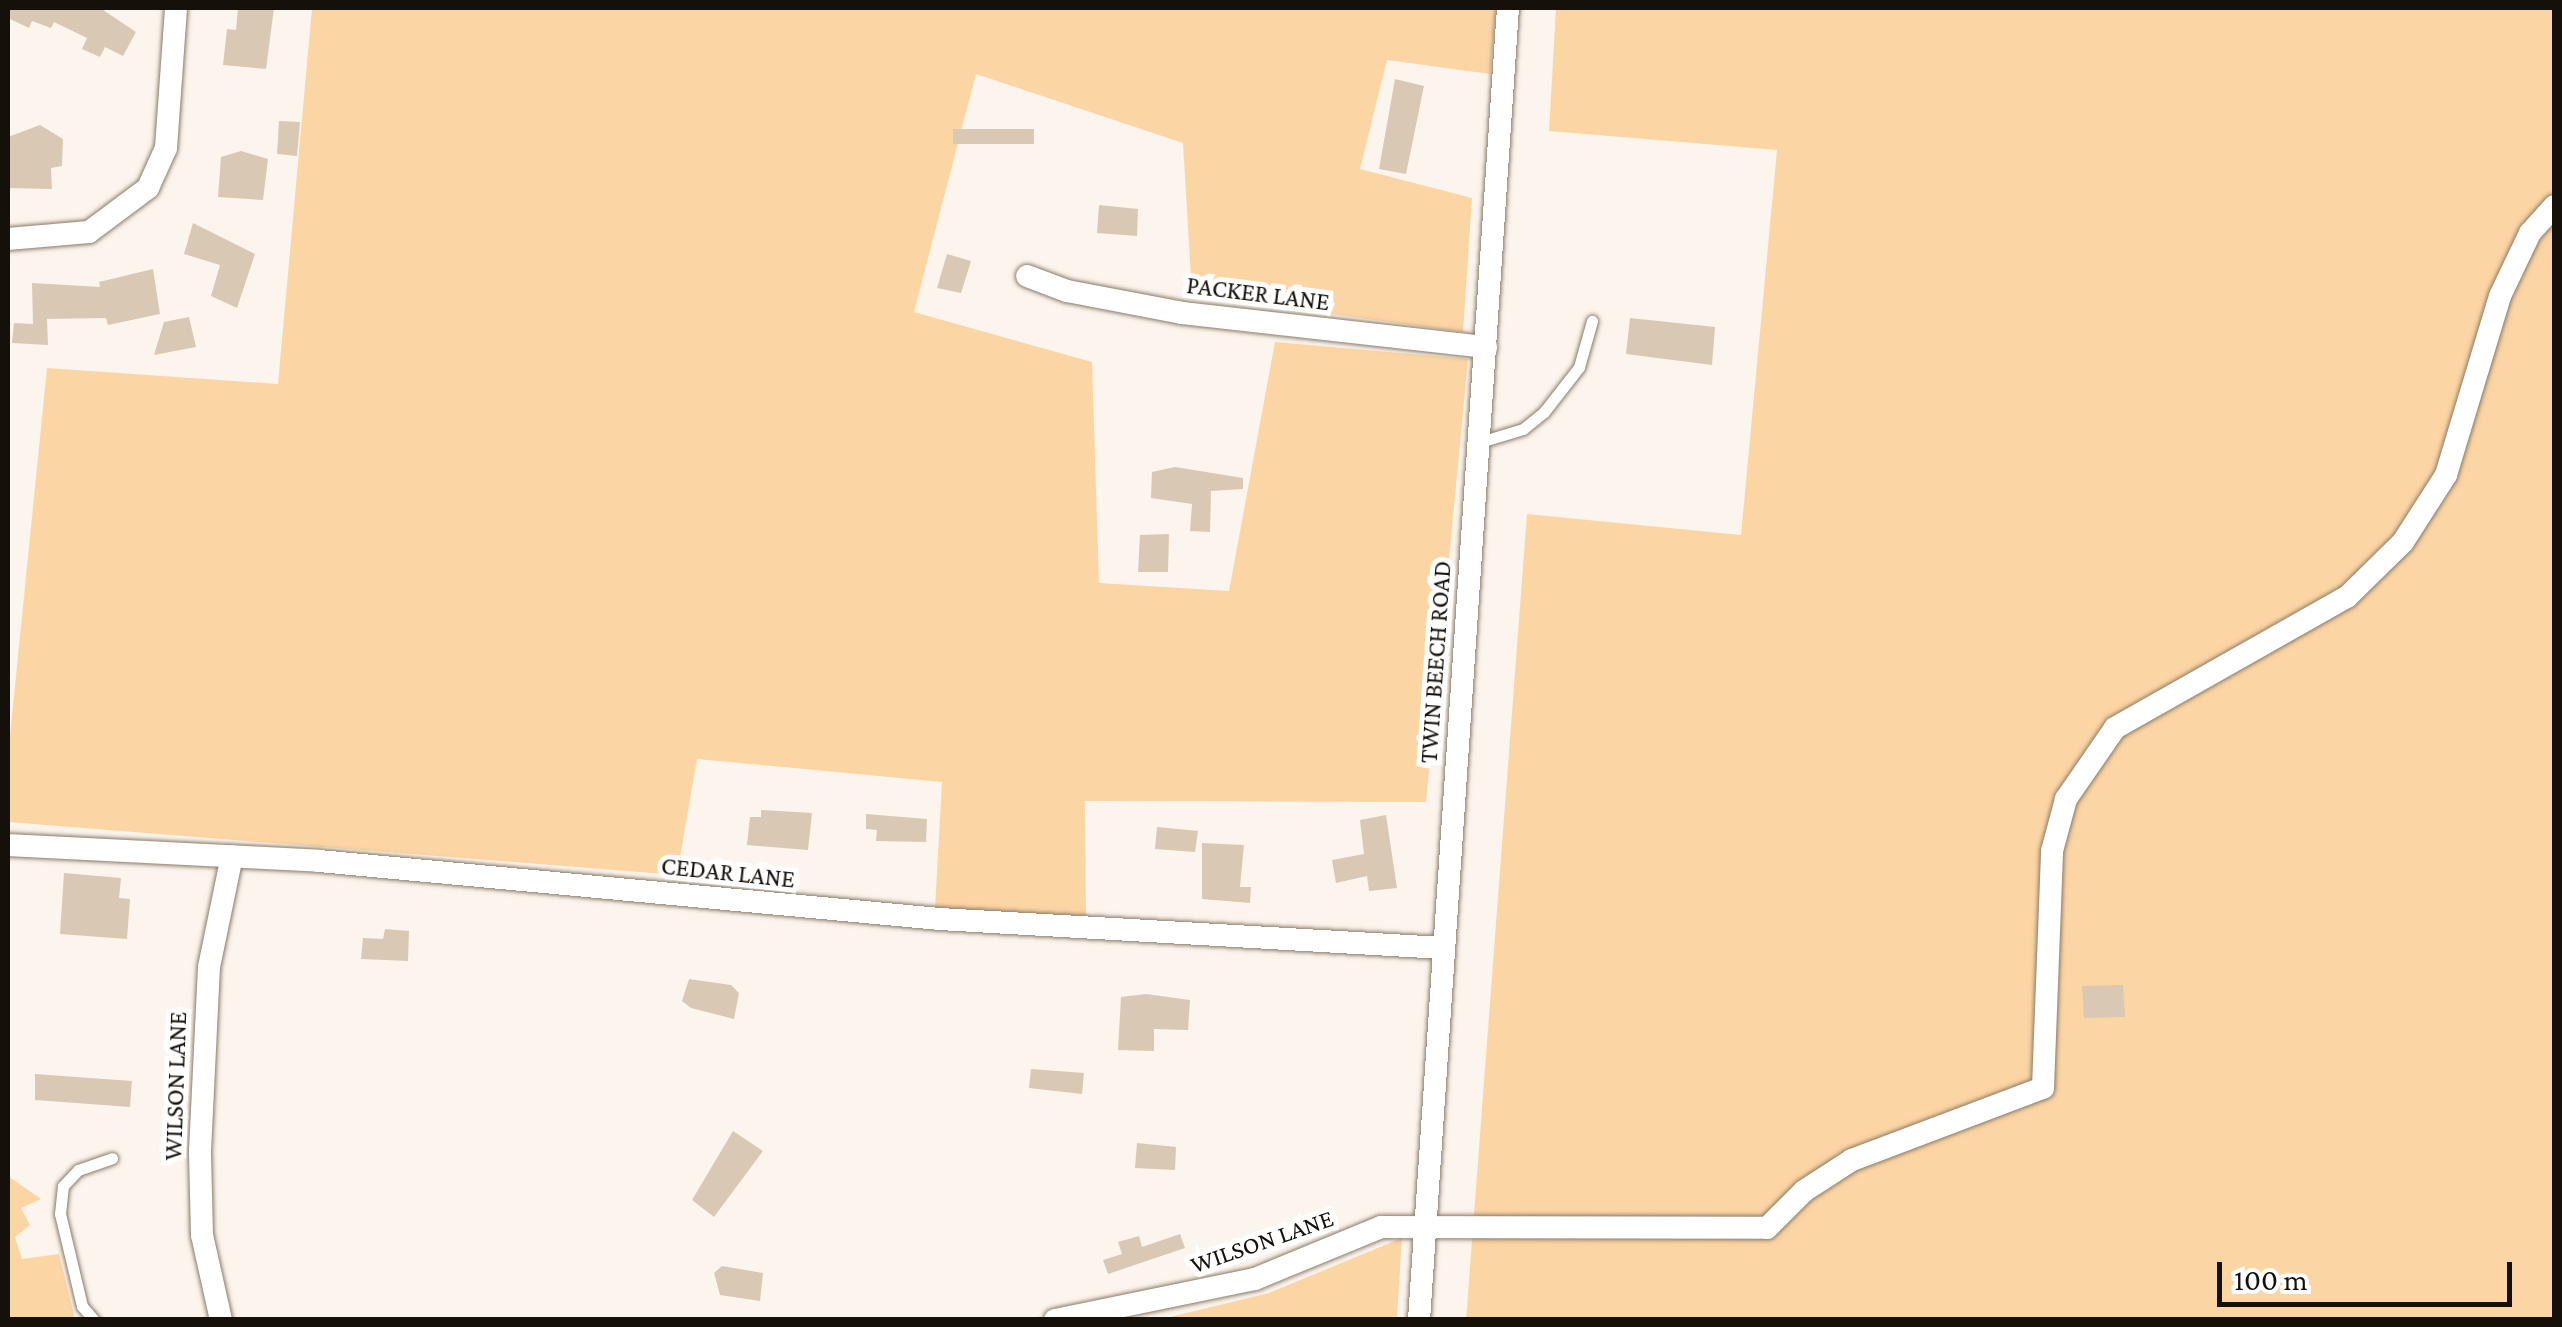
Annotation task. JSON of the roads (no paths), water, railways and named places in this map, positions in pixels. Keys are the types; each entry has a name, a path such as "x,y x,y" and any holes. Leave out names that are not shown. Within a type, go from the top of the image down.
{"street":[{"path":"8,239 89,232 148,188 166,148 176,8"},
{"name":"TWIN BEECH ROAD","path":"1419,1320 1508,8"},
{"name":"WILSON LANE","path":"1055,1320 1188,1298 1255,1279 1382,1227 1427,1224 1767,1228 1804,1191 1852,1160 2043,1088 2052,851 2066,799 2116,728 2347,597 2403,542 2446,475 2500,296 2530,232 2554,206"},
{"name":"PACKER LANE","path":"1026,276 1066,291 1182,313 1486,347"},
{"name":"CEDAR LANE","path":"8,846 232,856 919,918 1443,948"},
{"name":"WILSON LANE","path":"221,1320 202,1235 200,1151 209,967 232,856"}],"lane":[{"path":"1480,442 1523,428 1544,412 1578,367 1592,321"},
{"path":"94,1320 82,1306 60,1214 63,1186 78,1170 112,1158"}]}
